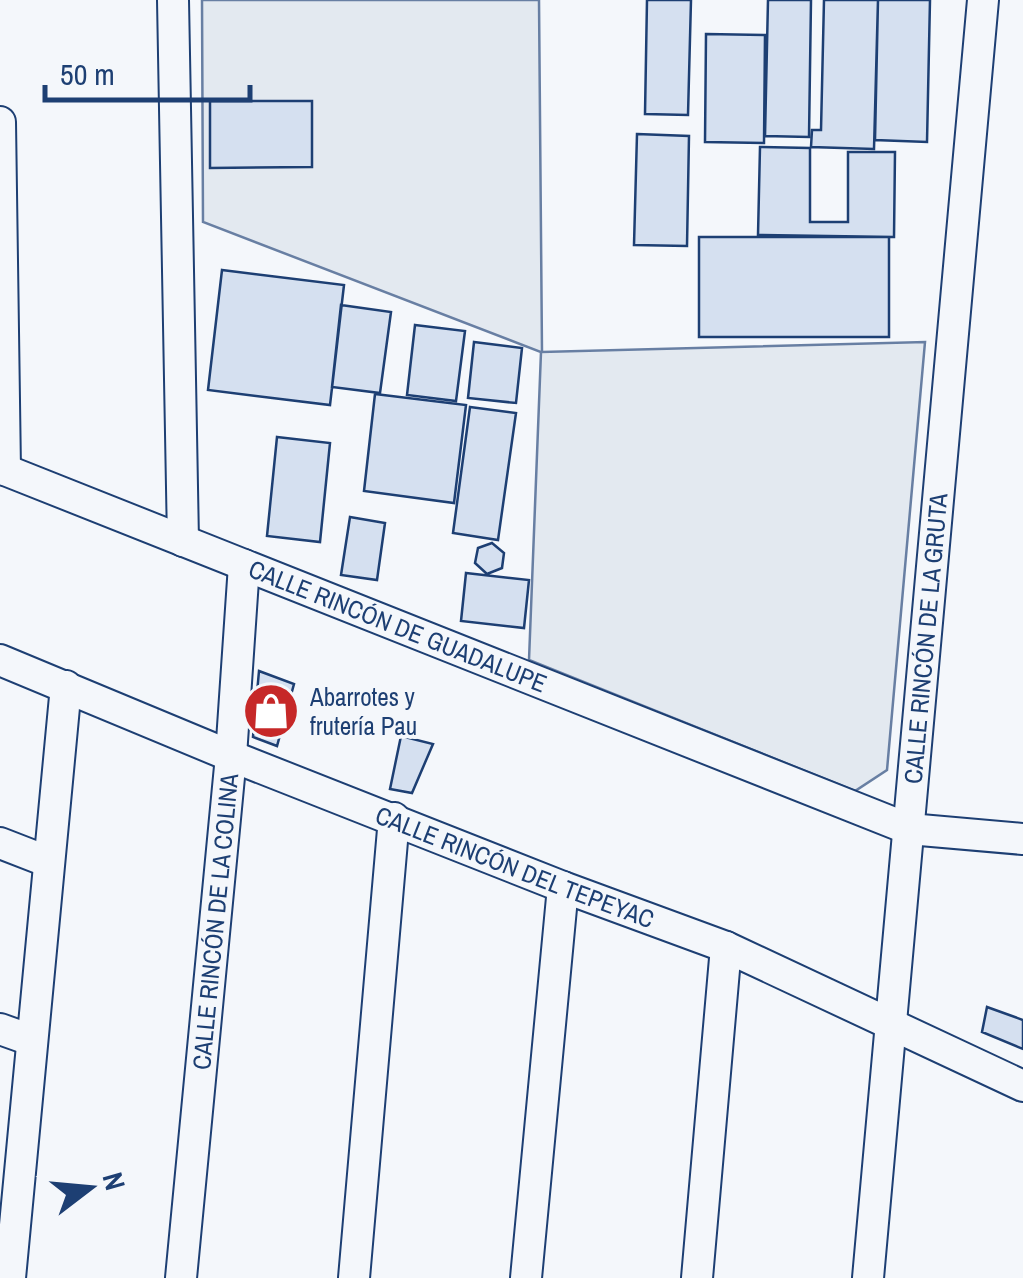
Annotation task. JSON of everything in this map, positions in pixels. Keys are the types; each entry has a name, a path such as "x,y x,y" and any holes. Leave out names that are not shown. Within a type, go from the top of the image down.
{"street":[{"path":"173,0 183,542"},
{"name":"CALLE RINCÓN DE LA GRUTA","path":"868,1278 983,0"},
{"path":"0,122 2,469"},
{"name":"CALLE RINCÓN DE GUADALUPE","path":"2,469 909,829 1023,840"},
{"name":"CALLE RINCÓN DE LA COLINA","path":"181,1278 244,566"},
{"name":"CALLE RINCÓN DEL TEPEYAC","path":"0,660 230,756 726,947 1023,1086"},
{"path":"10,1278 66,686"},
{"path":"354,1278 394,818"},
{"path":"0,843 48,862"},
{"path":"526,1278 563,887"},
{"path":"697,1278 726,947"},
{"path":"0,1029 31,1040"}],"shaded area":[{"path":"202,0 539,0 542,352 925,342 887,770 855,791 529,660 541,352 203,222"}],"building":[{"path":"647,0 691,0 688,115 645,114"},
{"path":"768,0 811,0 809,137 765,136"},
{"path":"824,0 878,0 874,149 811,147 812,130 821,130"},
{"path":"878,0 930,0 927,142 875,140"},
{"path":"706,34 765,35 764,143 705,142"},
{"path":"210,101 312,101 312,167 210,168"},
{"path":"637,134 689,136 687,246 634,245"},
{"path":"760,147 810,148 810,222 848,222 848,152 895,152 894,237 758,235"},
{"path":"699,237 889,237 889,337 699,337"},
{"path":"222,270 344,285 330,405 208,390"},
{"path":"341,305 391,312 380,393 332,387"},
{"path":"415,325 465,331 456,401 407,395"},
{"path":"474,342 522,348 516,403 468,398"},
{"path":"375,394 466,405 454,503 364,491"},
{"path":"470,407 516,413 498,540 453,533"},
{"path":"277,437 330,443 320,542 267,536"},
{"path":"350,517 385,523 377,580 341,575"},
{"path":"492,543 504,553 502,568 487,574 475,563 478,548"},
{"path":"466,573 529,580 524,628 461,621"},
{"name":"Abarrotes y frutería Pau","path":"259,671 294,684 277,746 253,737"},
{"path":"401,736 433,744 412,793 390,789"},
{"path":"987,1007 1023,1020 1023,1049 982,1032"}],"place":[{"name":"Abarrotes y frutería Pau","path":"271,711"}]}
